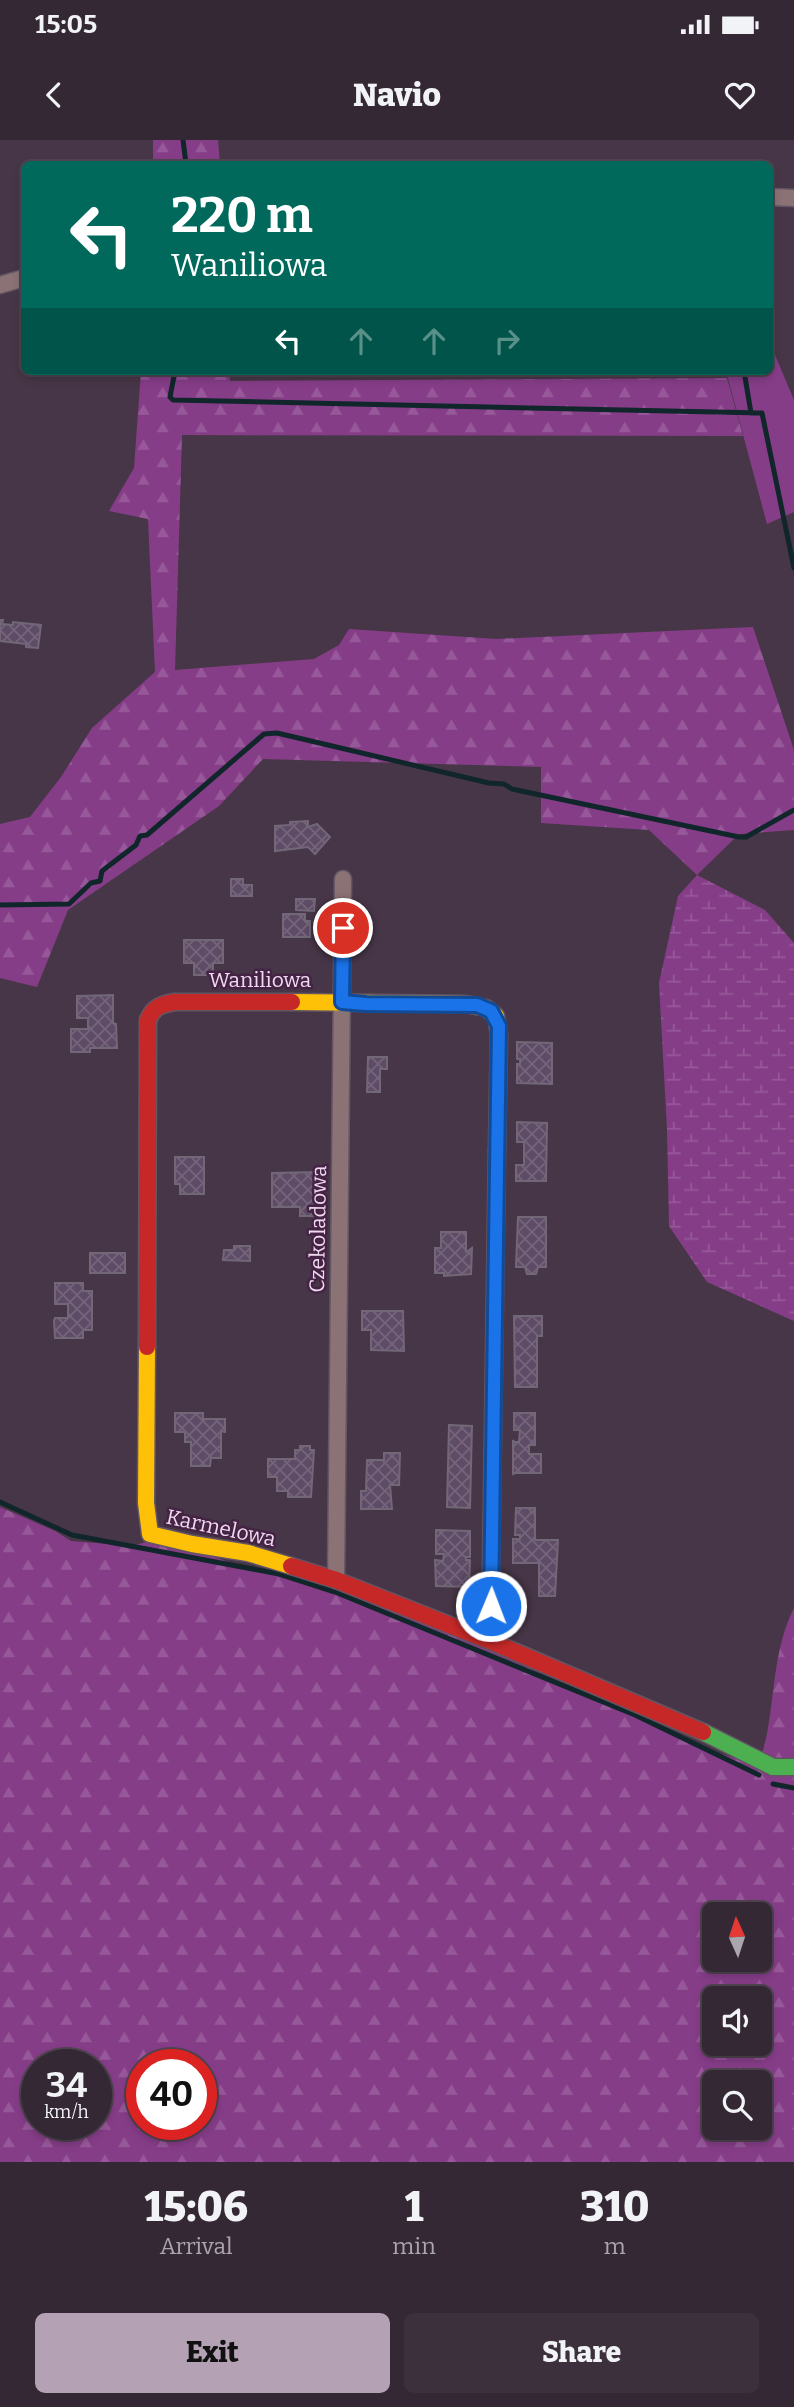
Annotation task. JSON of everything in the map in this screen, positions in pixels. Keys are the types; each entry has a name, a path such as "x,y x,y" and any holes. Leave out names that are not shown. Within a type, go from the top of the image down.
{"street":[{"path":"773,197 794,198"},
{"path":"0,285 21,279"},
{"name":"Czekoladowa","path":"337,1580 343,879"},
{"name":"Waniliowa","path":"155,1007 167,1002 187,1001 466,1004 491,1011 499,1026 490,1641"},
{"name":"Karmelowa","path":"155,1007 149,1012 148,1020 146,1503 150,1534 248,1553 337,1580 693,1727 773,1767 794,1767"}],"green space":[{"path":"153,140 218,140 220,161 153,161"},
{"path":"773,350 794,400 794,512 767,524 727,375 773,375"},
{"path":"141,375 229,375 230,381 727,378 743,436 182,435 175,670 314,659 339,645 349,629 496,639 753,627 794,750 794,830 739,834 697,875 649,830 541,823 541,767 263,759 219,806 68,910 37,987 0,978 0,824 30,817 61,777 92,728 155,672 148,519 109,511 134,468"},
{"path":"697,875 765,910 794,943 794,1321 707,1282 669,1226 659,983 678,896"},
{"path":"0,1507 55,1531 71,1541 132,1546 149,1541 168,1542 238,1565 286,1574 434,1626 693,1745 759,1766 767,1733 779,1652 794,1608 794,2162 0,2162"}],"building":[{"path":"0,620 3,620 2,624 13,625 13,622 41,625 38,648 0,641"},
{"path":"308,821 308,827 317,824 330,837 315,854 308,847 275,851 275,826"},
{"path":"231,879 243,879 243,885 252,885 252,896 231,896"},
{"path":"296,899 315,899 314,911 296,910"},
{"path":"283,914 305,914 305,921 310,921 310,937 283,937"},
{"path":"184,940 223,940 223,963 213,963 213,975 194,975 194,963 184,963"},
{"path":"113,995 113,1023 116,1024 117,1048 90,1048 90,1052 71,1052 71,1029 88,1029 88,1018 77,1018 77,996"},
{"path":"517,1042 552,1043 552,1084 517,1083 517,1064 520,1064 520,1059 517,1059"},
{"path":"368,1057 387,1057 387,1069 380,1069 380,1092 367,1092"},
{"path":"517,1122 547,1123 546,1181 516,1181 516,1165 524,1165 524,1142 517,1142"},
{"path":"175,1157 204,1157 204,1194 180,1194 180,1184 175,1184"},
{"path":"318,1172 316,1216 300,1216 300,1207 272,1207 272,1173"},
{"path":"518,1217 546,1217 546,1267 538,1267 536,1274 527,1274 525,1267 516,1267"},
{"path":"441,1232 466,1232 466,1252 472,1248 471,1274 444,1276 444,1273 435,1273 435,1248 441,1248"},
{"path":"234,1246 250,1246 250,1261 223,1260 224,1250 234,1250"},
{"path":"90,1253 125,1253 125,1273 90,1273"},
{"path":"55,1283 83,1283 83,1291 92,1291 92,1330 83,1330 83,1338 55,1338 55,1318 68,1318 68,1304 55,1304"},
{"path":"362,1311 403,1311 404,1351 371,1350 371,1330 362,1330"},
{"path":"514,1316 542,1316 542,1336 537,1336 537,1387 515,1387"},
{"path":"175,1413 203,1413 203,1419 225,1419 225,1432 221,1431 221,1458 211,1458 210,1466 191,1466 191,1442 185,1442 185,1432 175,1432"},
{"path":"514,1413 535,1413 535,1445 529,1445 529,1454 541,1454 541,1473 513,1475 513,1440 519,1442 520,1430 514,1430"},
{"path":"449,1425 472,1426 470,1508 447,1507"},
{"path":"300,1446 310,1446 310,1450 314,1450 311,1497 288,1497 288,1491 277,1491 277,1477 268,1477 268,1459 295,1459 295,1450 300,1450"},
{"path":"384,1453 400,1453 399,1485 390,1485 392,1509 361,1509 361,1491 366,1491 367,1460 384,1460"},
{"path":"516,1508 535,1508 535,1540 558,1540 555,1596 539,1596 539,1563 513,1563 513,1539 520,1539 520,1535 515,1535"},
{"path":"436,1530 470,1531 470,1557 466,1557 466,1560 470,1560 469,1587 436,1586 435,1560 443,1561 444,1554 436,1554"}],"waterway":[{"path":"183,140 186,161"},
{"path":"174,375 170,397 173,400 762,413 794,568"},
{"path":"745,375 751,413"},
{"path":"0,905 69,904 91,883 100,881 102,871 136,845 140,836 147,835 264,734 277,733 489,783 504,784 512,789 739,837 746,837 794,810"},
{"path":"0,1502 72,1535 279,1574 335,1592 635,1715 759,1775"},
{"path":"773,1784 794,1788"}],"traffic: fast":[{"path":"490,1641 497,1150"},
{"path":"703,1732 773,1767 794,1767"}],"traffic: slow":[{"path":"292,1002 466,1004 486,1008 496,1016 499,1034 497,1150"},
{"path":"147,1347 146,1503 150,1534 248,1553 291,1566"}],"traffic: jam":[{"path":"147,1347 148,1020 158,1007 175,1002 292,1002"},
{"path":"291,1566 336,1580 490,1641 703,1732"}],"route":[{"path":"343,928 342,1002 477,1005 491,1011 499,1026 491,1606"}]}
